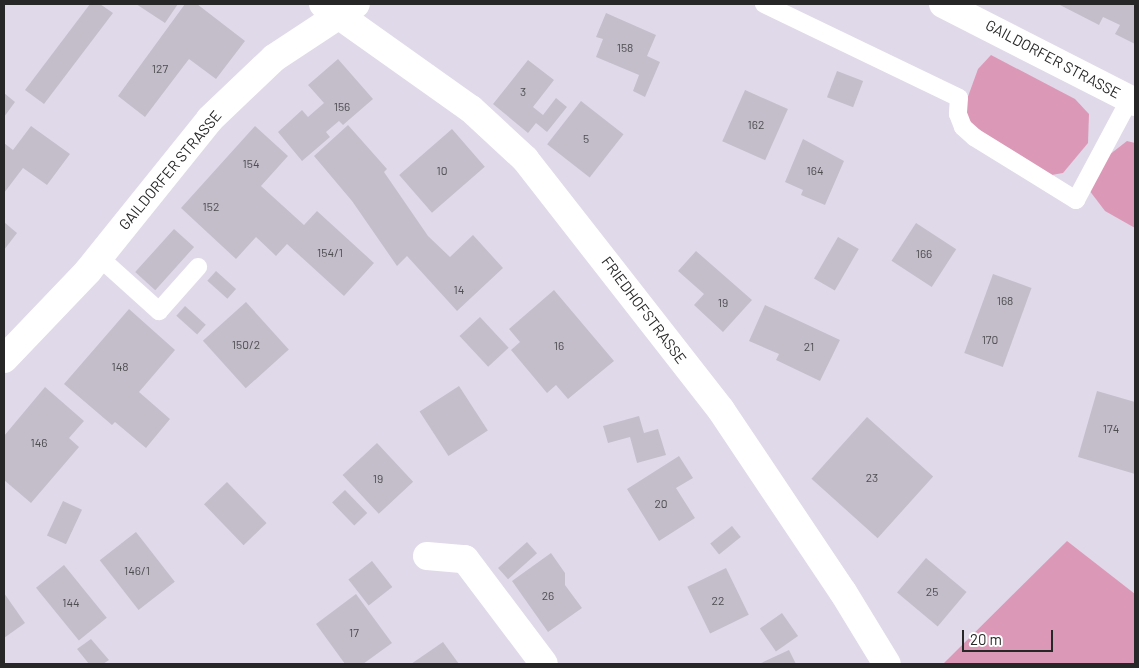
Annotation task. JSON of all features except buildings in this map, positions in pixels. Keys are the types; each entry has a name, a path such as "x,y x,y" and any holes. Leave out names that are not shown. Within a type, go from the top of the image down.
{"street":[{"name":"GAILDORFER STRASSE","path":"943,4 1133,100"},
{"name":"GAILDORFER STRASSE","path":"4,359 99,257 210,119 274,58 339,7"},
{"name":"FRIEDHOFSTRASSE","path":"339,7 471,109 525,159 721,410 843,592 886,664"},
{"path":"427,556 465,559 544,664"}],"lane":[{"path":"764,4 959,98 958,114 963,127 974,137 1076,200 1133,100"},
{"path":"99,257 159,311 198,267"}],"shaded area":[{"path":"991,55 1075,99 1089,114 1088,143 1063,173 1046,176 972,129 965,115 966,102 978,69"},
{"path":"1127,141 1135,143 1135,228 1105,211 1089,190 1109,155"},
{"path":"1067,541 1135,594 1135,664 943,664"}]}
